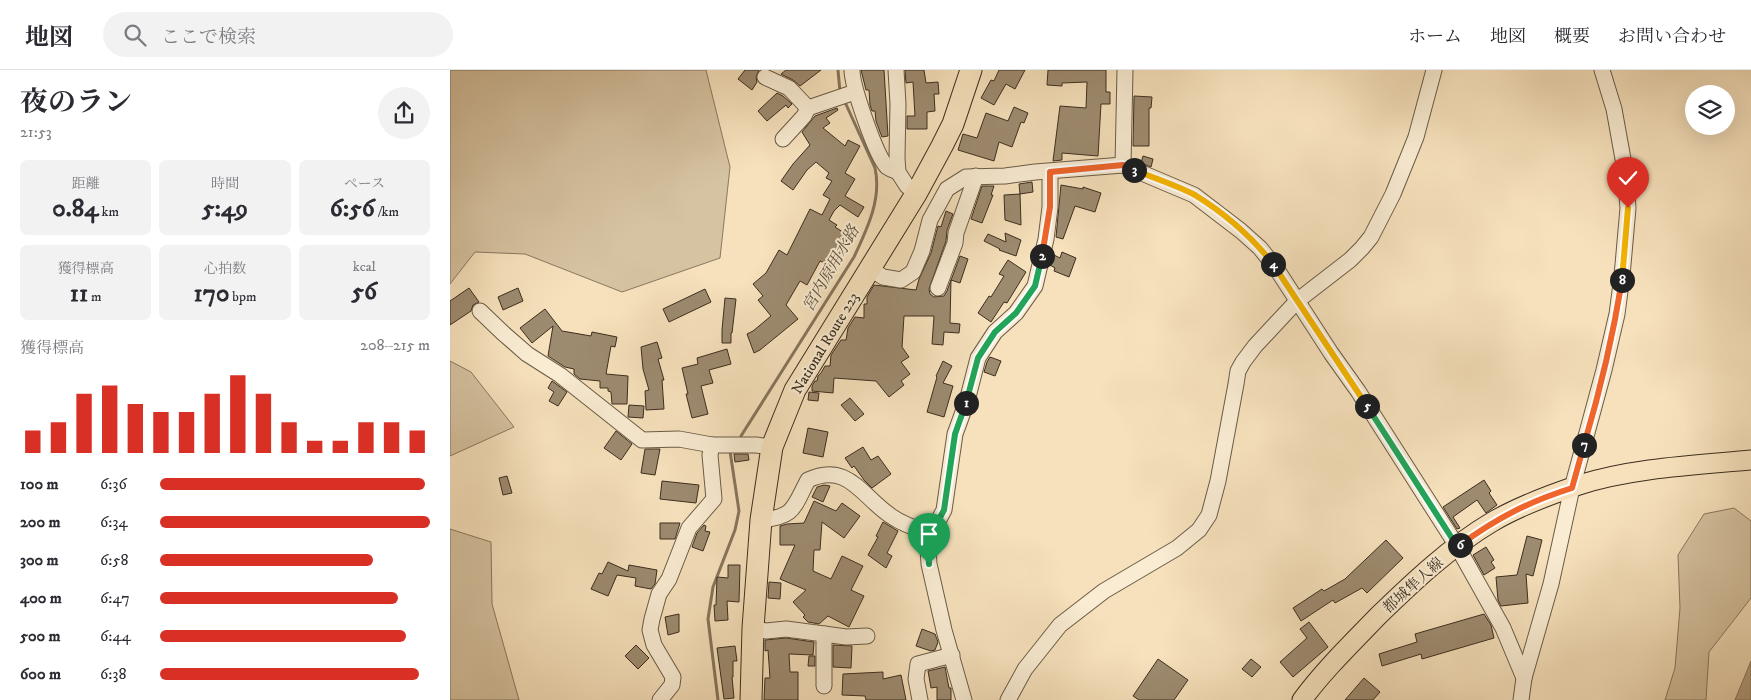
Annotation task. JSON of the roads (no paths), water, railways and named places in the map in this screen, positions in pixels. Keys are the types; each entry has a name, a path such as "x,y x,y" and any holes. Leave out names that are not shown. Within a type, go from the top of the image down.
{"highway":[{"name":"National Route 223","path":"751,700 753,628 761,520 772,447 795,390 871,270 916,194 953,124 971,70"}],"main road":[{"name":"都城隼人線","path":"1302,700 1359,636 1407,588 1457,546 1516,509 1540,498 1575,486 1648,471 1751,460"}],"street":[{"path":"852,70 853,92 869,130 887,166 898,172"},
{"path":"896,70 898,172 907,186 916,194"},
{"path":"1123,165 1125,70"},
{"path":"1008,700 1025,669 1060,625 1104,591 1177,548 1199,530 1209,515 1218,481 1238,371 1254,346 1298,300 1350,260 1371,237 1394,194 1411,150 1434,70"},
{"path":"1520,700 1524,678 1551,584 1615,324 1622,276 1628,208 1625,170 1614,109 1602,70"},
{"path":"766,77 789,88 808,108"},
{"path":"783,138 804,116 808,108 853,92"},
{"path":"871,270 883,277 901,280 913,272 922,252 930,220 947,189 966,177 1005,176 1123,165 1194,195 1228,220 1260,248 1298,300 1457,546 1503,628 1524,678"},
{"path":"927,532 937,523 944,510 955,434 967,401 978,358 995,332 1016,313 1035,286 1046,238 1049,215 1050,172"},
{"path":"938,288 955,243 956,233 976,176"},
{"path":"480,311 527,354 560,375 642,440 679,439 712,445 772,447"},
{"path":"660,700 672,685 673,677 654,645 650,630 652,619 659,594 669,579 689,528 714,499 710,455 712,445"},
{"path":"761,520 776,519 787,515 794,508 808,480 827,474 837,474 856,486 890,516 910,527 927,532"},
{"path":"927,532 929,564 964,700"},
{"path":"753,628 766,631 786,629 846,637 867,636"},
{"path":"824,634 824,686"},
{"path":"920,700 916,679 918,664 952,655"}],"waterway":[{"name":"宮内原用水路","path":"838,70 840,92"},
{"name":"宮内原用水路","path":"741,436 854,257 872,214 877,191 875,168 844,100"},
{"name":"宮内原用水路","path":"718,700 708,619 713,587 735,530 739,511 730,451"}]}
